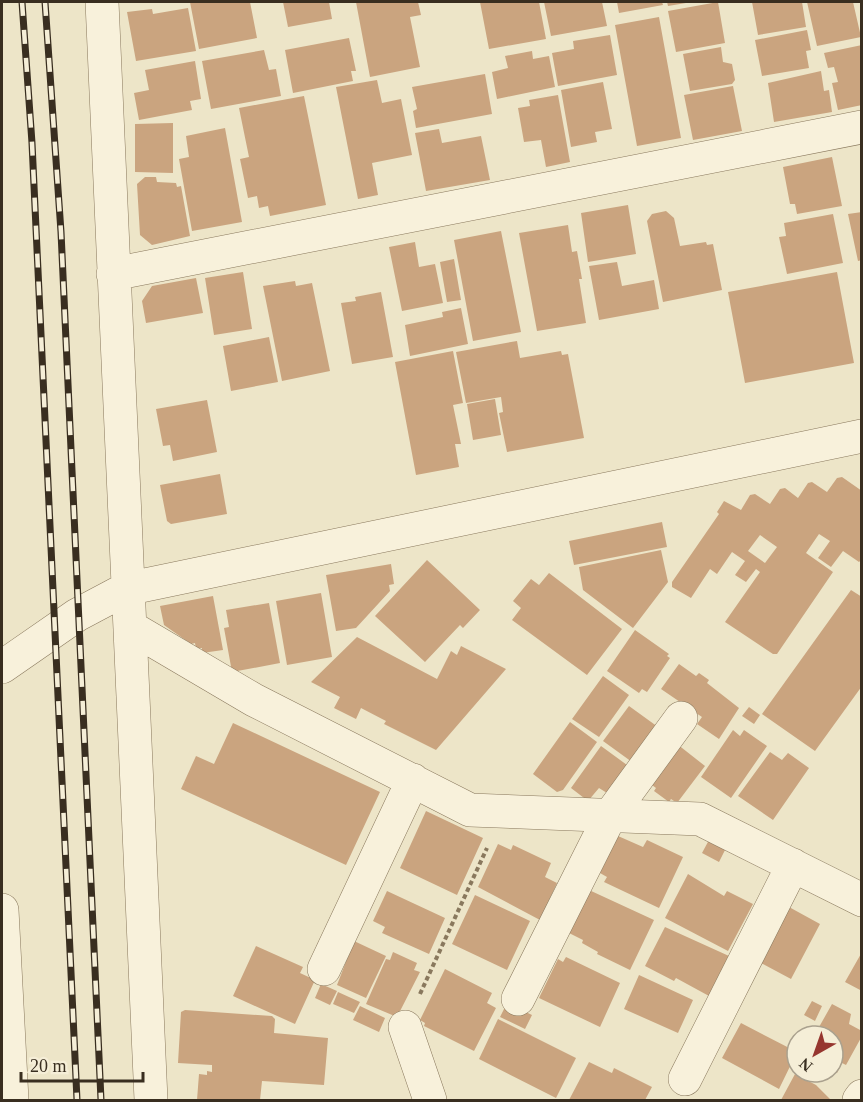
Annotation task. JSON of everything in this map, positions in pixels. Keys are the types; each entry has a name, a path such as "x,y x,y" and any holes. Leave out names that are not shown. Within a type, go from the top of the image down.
{"street":[{"path":"102,2 126,590 130,627 151,1101"},
{"path":"113,274 861,127"},
{"path":"2,667 77,615 126,590 849,438 861,461"},
{"path":"130,627 254,700 470,810 700,819 861,900"},
{"path":"518,999 611,814 681,718"},
{"path":"324,969 413,780"},
{"path":"685,1079 793,865"},
{"path":"2,910 5,1041 12,1101"},
{"path":"405,1027 430,1101"},
{"path":"859,1101 861,1096"}],"path":[{"path":"405,1027 503,812"}],"building":[{"path":"190,2 250,2 257,38 199,49"},
{"path":"283,2 329,2 332,19 288,27"},
{"path":"356,2 418,2 421,15 410,17 420,67 370,77"},
{"path":"480,2 539,2 546,39 489,49"},
{"path":"544,2 602,2 607,26 551,36"},
{"path":"617,2 662,2 663,5 619,13"},
{"path":"667,2 686,2 686,3 668,6"},
{"path":"718,2 725,43 676,52 668,11"},
{"path":"752,2 802,2 806,27 758,35"},
{"path":"807,2 853,2 861,37 817,46"},
{"path":"188,8 196,51 136,61 127,12 152,9 153,14"},
{"path":"659,17 681,138 637,146 615,25"},
{"path":"807,30 811,50 806,51 809,68 762,76 755,40"},
{"path":"610,35 617,75 558,86 552,53 574,49 573,41"},
{"path":"349,38 356,71 351,71 353,81 293,93 285,50"},
{"path":"862,45 862,105 838,110 832,83 838,82 834,67 828,68 824,53"},
{"path":"721,47 723,62 732,64 735,80 732,84 690,91 683,54"},
{"path":"264,50 269,70 276,69 281,96 211,109 202,61"},
{"path":"532,51 533,59 549,56 555,87 497,99 492,72 508,68 505,56"},
{"path":"195,61 201,99 190,101 192,110 139,120 134,93 149,90 145,70"},
{"path":"821,71 824,91 829,90 832,112 774,122 768,83"},
{"path":"485,74 492,114 416,128 413,111 417,109 412,87"},
{"path":"377,80 382,103 401,99 412,155 372,163 378,195 358,199 336,87"},
{"path":"603,82 612,129 595,132 597,142 571,147 561,90"},
{"path":"733,86 742,131 693,140 684,95"},
{"path":"558,95 570,162 546,167 541,140 524,142 518,108 530,106 529,100"},
{"path":"304,96 326,205 270,216 268,206 259,208 257,196 248,198 240,159 249,157 239,108"},
{"path":"173,123 173,173 135,172 135,124"},
{"path":"225,128 242,222 192,231 179,159 189,157 186,136"},
{"path":"439,129 442,143 481,136 490,180 426,191 415,133"},
{"path":"832,157 842,206 797,214 795,204 790,204 783,167"},
{"path":"145,177 156,177 157,182 176,183 177,187 181,186 190,236 152,245 140,235 137,184"},
{"path":"628,205 636,254 588,262 581,213"},
{"path":"666,211 674,218 680,246 706,242 707,245 713,244 722,290 663,302 647,221 652,214"},
{"path":"862,212 862,260 858,261 848,214"},
{"path":"833,214 843,263 787,274 779,237 786,236 784,223"},
{"path":"568,225 572,252 577,251 586,323 537,331 519,233"},
{"path":"501,231 521,332 473,341 454,240"},
{"path":"415,242 419,267 435,264 443,303 402,311 389,247"},
{"path":"454,259 461,300 447,302 440,262"},
{"path":"617,262 622,286 654,280 659,309 599,320 589,266"},
{"path":"243,272 252,329 214,335 205,278"},
{"path":"837,272 854,363 745,383 728,292"},
{"path":"196,278 203,313 146,323 142,301 152,286"},
{"path":"295,281 296,286 312,283 330,371 282,381 263,286"},
{"path":"381,292 393,357 352,364 341,303 356,301 355,297"},
{"path":"461,308 468,344 410,356 405,325 443,317 442,312"},
{"path":"269,337 278,382 231,391 223,346"},
{"path":"517,341 520,358 561,351 562,355 568,354 584,438 507,452 499,413 503,412 501,397 466,403 456,352"},
{"path":"453,351 463,403 453,405 461,444 455,444 459,467 416,475 395,362"},
{"path":"495,399 501,435 473,440 467,404"},
{"path":"207,400 217,452 173,461 170,445 163,446 156,409"},
{"path":"220,474 227,514 171,524 167,521 160,485"},
{"path":"842,477 862,491 862,559 859,562 843,551 831,567 818,558 830,541 819,534 806,553 833,572 777,654 773,654 725,622 760,572 756,569 746,582 735,575 745,561 732,552 717,574 710,569 691,598 672,587 672,582 719,514 717,512 724,501 741,510 750,495 755,494 770,504 780,489 785,488 798,498 808,483 812,482 827,492 837,478","holes":["760,535 777,547 765,563 748,551"]},
{"path":"662,522 667,547 574,565 569,541"},
{"path":"661,550 668,582 633,628 583,590 579,567"},
{"path":"427,560 480,610 463,628 460,625 425,662 375,616"},
{"path":"391,564 394,584 389,585 390,591 356,628 336,631 326,575"},
{"path":"549,573 622,629 587,675 512,620 521,608 513,601 531,579 539,585"},
{"path":"851,590 862,597 862,686 815,751 762,714"},
{"path":"321,593 332,657 287,665 276,601"},
{"path":"213,596 223,650 202,653 202,648 196,649 195,643 191,644 164,625 160,606"},
{"path":"269,603 280,663 232,672 224,628 229,627 226,610"},
{"path":"635,630 669,654 667,656 670,658 647,692 642,689 639,693 607,671"},
{"path":"357,637 437,679 451,651 457,655 461,646 506,669 436,750 384,724 386,721 361,708 356,719 334,708 340,697 311,682"},
{"path":"679,664 696,676 699,673 709,680 707,683 739,708 719,739 697,724 702,717 661,689"},
{"path":"603,676 629,695 599,737 572,719"},
{"path":"629,706 658,727 632,762 603,741"},
{"path":"749,707 760,715 754,724 742,716"},
{"path":"570,722 597,742 563,790 557,792 533,774"},
{"path":"233,723 380,792 346,865 181,789 196,756 214,764"},
{"path":"733,730 740,736 744,730 767,746 731,798 701,777"},
{"path":"677,744 705,766 677,803 671,799 669,802 654,791 656,788 648,782"},
{"path":"601,746 627,765 607,793 599,788 588,801 571,788"},
{"path":"770,752 782,760 788,753 809,768 773,820 738,796"},
{"path":"426,811 483,838 457,895 400,868"},
{"path":"618,836 643,847 647,840 683,857 659,908 604,882 607,877 600,873"},
{"path":"709,840 726,848 719,862 702,853"},
{"path":"498,844 511,850 513,845 551,863 545,877 557,883 540,920 478,887"},
{"path":"688,874 724,896 727,891 753,904 728,951 665,918"},
{"path":"589,890 654,920 630,970 597,954 598,952 582,943 583,940 569,933"},
{"path":"387,891 445,918 429,954 382,933 385,927 373,921"},
{"path":"475,895 530,921 507,970 452,944"},
{"path":"789,907 820,924 791,979 759,962"},
{"path":"665,927 729,956 709,996 676,978 674,981 645,966"},
{"path":"354,941 386,956 366,998 337,985"},
{"path":"256,946 303,967 300,973 315,980 295,1024 233,996"},
{"path":"393,952 417,963 414,970 420,972 397,1017 366,1004 386,959 390,960"},
{"path":"862,952 862,991 845,982"},
{"path":"566,957 620,983 600,1027 539,998 558,959 563,962"},
{"path":"445,969 492,993 487,1003 496,1008 474,1051 424,1026 425,1023 420,1020"},
{"path":"639,975 693,1000 678,1033 624,1009"},
{"path":"321,984 337,991 330,1005 315,998"},
{"path":"338,992 360,1002 354,1013 333,1004"},
{"path":"812,1001 822,1006 815,1021 804,1015"},
{"path":"507,1003 532,1015 525,1029 500,1017"},
{"path":"832,1004 851,1014 849,1024 862,1031 862,1036 846,1065 845,1024 821,1024"},
{"path":"360,1006 385,1018 379,1032 353,1020"},
{"path":"185,1010 272,1016 275,1019 274,1033 328,1038 324,1085 262,1081 260,1100 197,1100 199,1074 207,1075 207,1071 212,1072 212,1065 178,1063 181,1012"},
{"path":"498,1019 576,1058 556,1098 479,1059"},
{"path":"741,1023 785,1046 785,1077 779,1089 722,1058"},
{"path":"589,1062 612,1073 614,1068 652,1087 645,1100 569,1100"},
{"path":"790,1084 814,1084 831,1100 781,1100"}],"railway":[{"path":"22,2 32,143 77,1100"},
{"path":"45,2 61,232 101,1100"}]}
